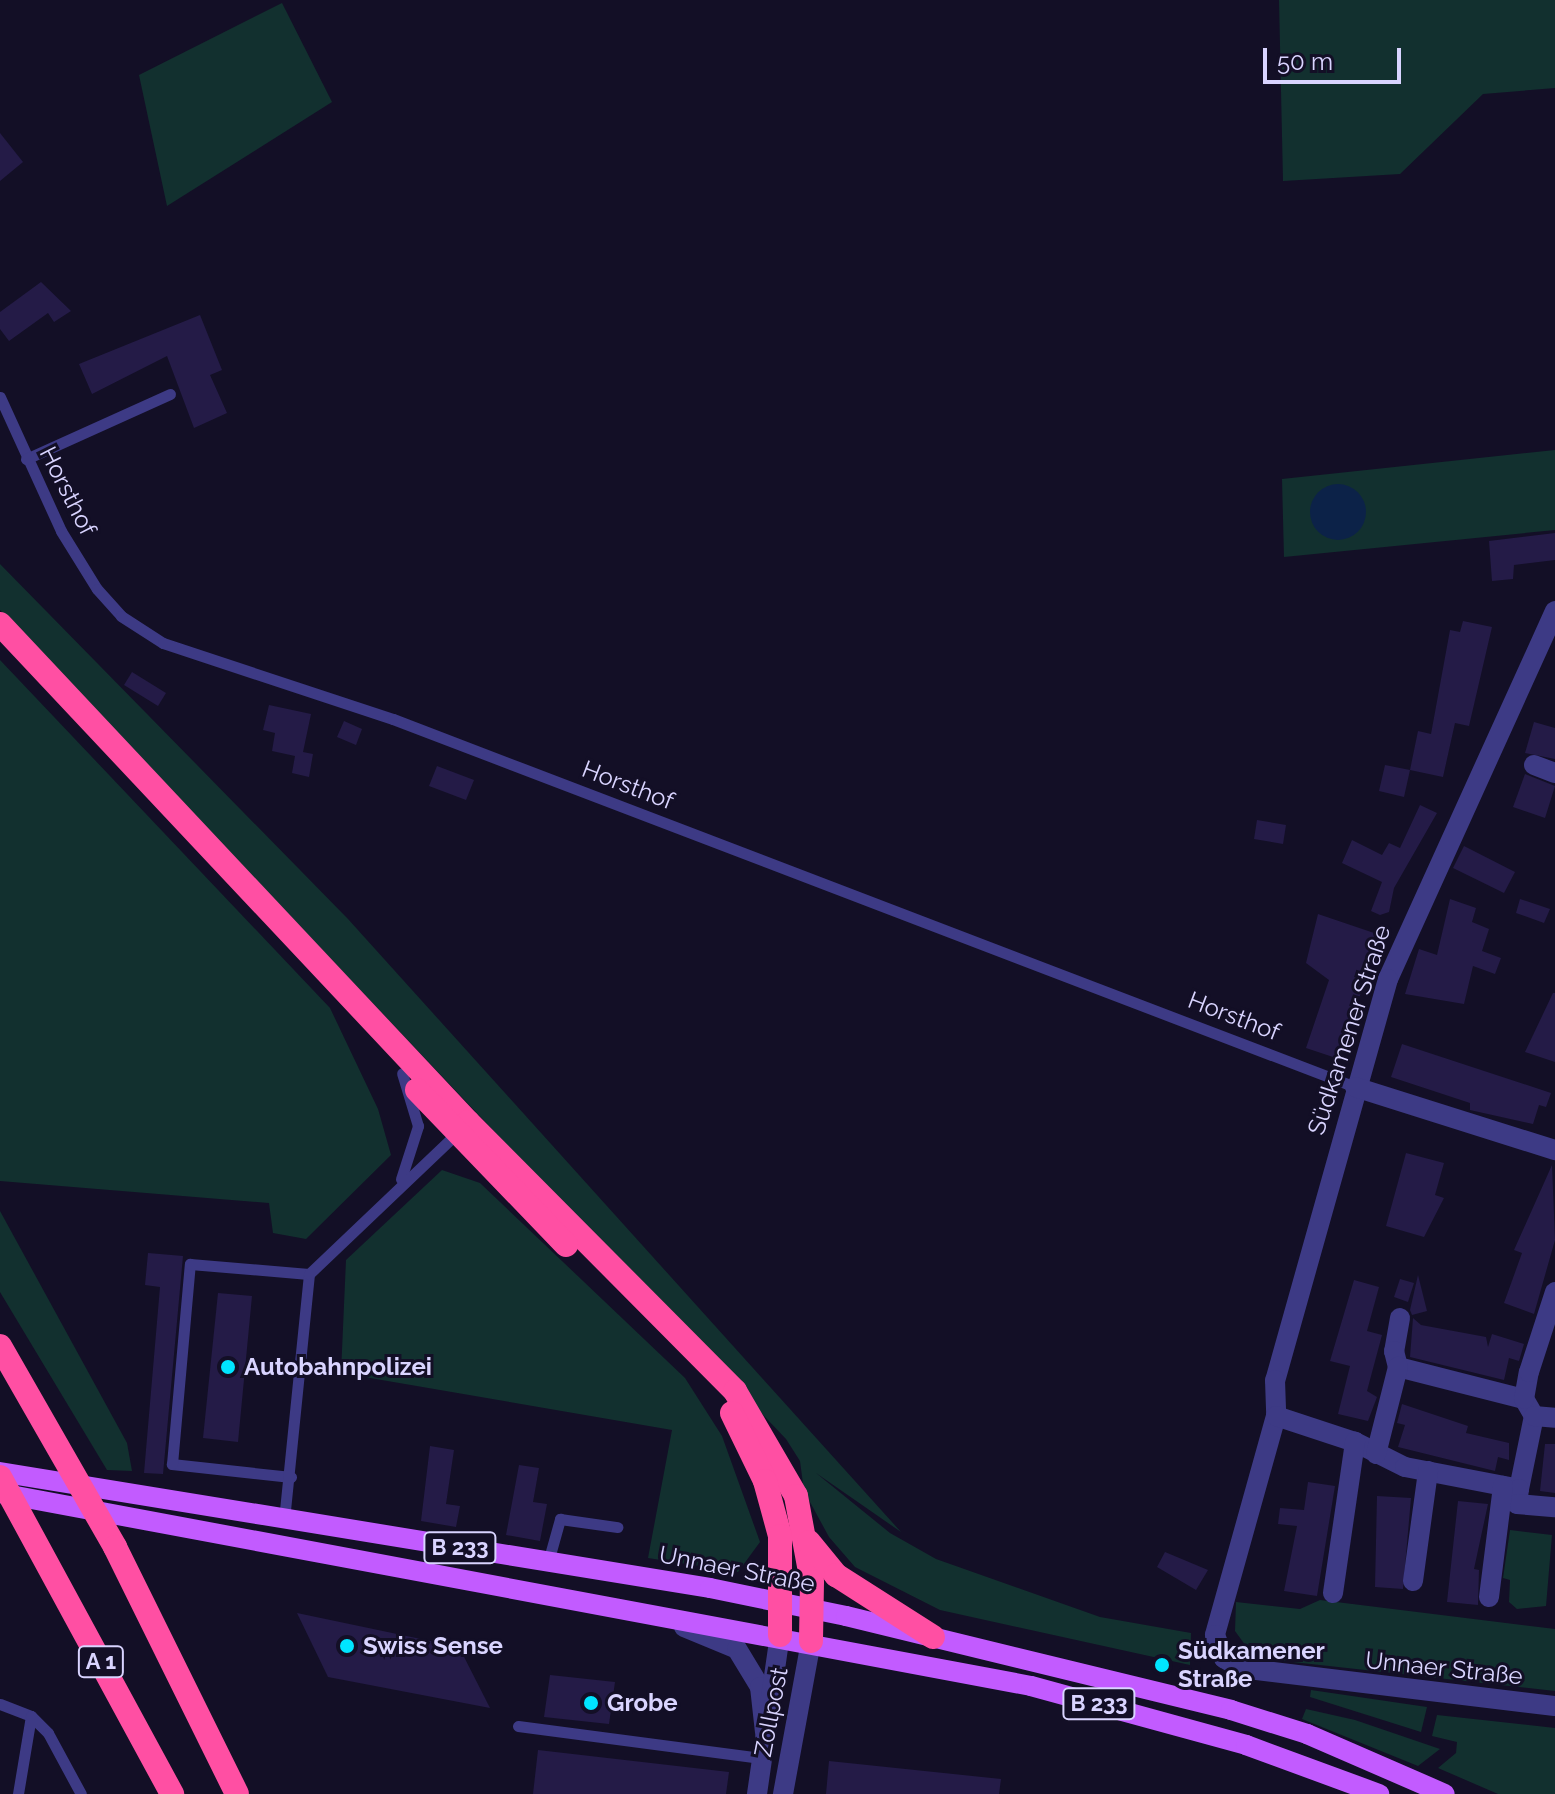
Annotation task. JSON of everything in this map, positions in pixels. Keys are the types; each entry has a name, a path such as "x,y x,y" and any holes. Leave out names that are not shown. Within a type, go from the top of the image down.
{"highway":[{"path":"0,624 462,1128 719,1395 742,1427 780,1536 780,1635"},
{"path":"0,644 402,1073 735,1391 777,1456 807,1540 815,1610 811,1641"},
{"name":"A 1","path":"0,1346 64,1452 115,1547 237,1794"},
{"name":"A 1","path":"0,1475 172,1794"},
{"path":"807,1540 836,1575 933,1637"}],"main road":[{"name":"Unnaer Straße","path":"0,1475 782,1602 1231,1710 1307,1734 1445,1794"},
{"name":"B 233","path":"0,1493 650,1615 811,1641 1144,1715 1379,1794"}],"street":[{"name":"Südkamener Straße","path":"1232,1665 1217,1645 1216,1622 1276,1416 1275,1380 1355,1087 1388,979 1431,874 1555,611"},
{"path":"1534,765 1555,773"},
{"path":"1355,1087 1553,1144"},
{"path":"1489,1597 1555,1292"},
{"path":"1376,1454 1398,1367 1394,1351 1400,1318"},
{"path":"1398,1367 1529,1407 1555,1418"},
{"path":"1276,1416 1355,1442 1376,1454 1428,1471 1511,1487"},
{"path":"1333,1593 1355,1442"},
{"path":"1413,1581 1428,1471"},
{"path":"1511,1487 1517,1504 1555,1507"},
{"name":"Zollpost","path":"650,1615 737,1649 760,1687 765,1732"},
{"name":"Zollpost","path":"757,1794 780,1635"},
{"name":"Zollpost","path":"783,1794 811,1641"},
{"name":"Unnaer Straße","path":"1232,1665 1555,1706"}],"lane":[{"path":"26,459 170,394"},
{"name":"Horsthof","path":"0,397 26,459 97,589 121,616 163,643 379,714 1355,1087"},
{"path":"394,1192 416,1148 418,1126 402,1073"},
{"path":"284,1520 291,1477 309,1274 462,1128"},
{"path":"291,1477 172,1464 184,1325 190,1264 309,1274"},
{"path":"548,1562 560,1519 617,1527"},
{"path":"0,1704 31,1716 48,1733 81,1794"},
{"path":"18,1794 31,1716"},
{"name":"Zollpost","path":"518,1726 761,1758"}],"green space":[{"path":"1279,0 1555,0 1555,88 1483,94 1400,174 1283,181"},
{"path":"282,3 332,102 167,206 139,75"},
{"path":"1555,450 1555,530 1284,557 1282,479"},
{"path":"0,564 348,919 901,1532 816,1473 890,1533 936,1559 1100,1617 1191,1633 1190,1665 940,1610 855,1567 829,1537 804,1491 800,1461 786,1439 0,610"},
{"path":"0,660 330,1008 378,1109 391,1155 306,1239 273,1233 269,1203 0,1181"},
{"path":"442,1170 480,1183 685,1378 722,1436 760,1542 738,1572 648,1558 672,1430 341,1373 346,1260"},
{"path":"0,1211 127,1443 132,1471 107,1470 0,1292"},
{"path":"1510,1530 1552,1535 1546,1606 1517,1609 1509,1602 1510,1580 1503,1578"},
{"path":"1320,1600 1555,1629 1555,1691 1266,1659 1251,1653 1235,1631 1236,1602 1300,1609"},
{"path":"1311,1690 1427,1707 1421,1732 1310,1697"},
{"path":"1306,1709 1355,1720 1440,1749 1418,1766 1302,1719"},
{"path":"1437,1715 1555,1728 1555,1794 1498,1794 1438,1768 1456,1753 1457,1742 1432,1736"}],"water":[{"path":"1338,484 1358,492 1366,512 1358,532 1338,540 1318,532 1310,512 1318,492"}],"building":[{"path":"0,133 23,162 0,181"},
{"path":"41,282 71,311 54,322 48,313 9,341 0,329 0,312"},
{"path":"200,315 222,370 210,375 227,413 194,428 167,356 92,394 79,364"},
{"path":"1555,533 1555,560 1514,565 1513,579 1492,581 1489,541"},
{"path":"1463,621 1492,627 1469,726 1455,723 1443,777 1410,770 1418,731 1431,734 1450,630 1460,632"},
{"path":"132,672 166,693 158,706 124,685"},
{"path":"269,705 311,714 303,752 313,754 309,777 292,773 295,756 272,751 275,733 263,730"},
{"path":"344,721 362,729 356,745 337,737"},
{"path":"1534,722 1555,728 1555,759 1525,753"},
{"path":"1385,765 1410,770 1404,797 1379,791"},
{"path":"437,766 474,780 466,800 429,786"},
{"path":"1525,774 1555,786 1545,818 1513,807"},
{"path":"1420,805 1437,813 1394,888 1389,912 1380,915 1371,911 1382,882 1342,863 1352,840 1382,855 1389,843 1400,848"},
{"path":"1257,820 1286,825 1283,844 1254,839"},
{"path":"1464,846 1515,872 1504,893 1453,868"},
{"path":"1450,899 1476,908 1472,922 1489,929 1482,951 1501,958 1495,974 1473,966 1464,1004 1405,994 1419,949 1437,955"},
{"path":"1520,899 1550,909 1544,923 1516,913"},
{"path":"1318,914 1380,935 1339,1059 1306,1048 1329,980 1306,963"},
{"path":"1555,993 1555,1062 1525,1052"},
{"path":"1402,1044 1551,1093 1546,1107 1539,1105 1533,1124 1470,1110 1470,1103 1391,1077"},
{"path":"1406,1153 1444,1163 1435,1195 1444,1198 1424,1237 1386,1226"},
{"path":"1552,1165 1555,1240 1534,1314 1504,1303 1522,1253 1514,1250"},
{"path":"148,1253 183,1256 163,1474 144,1473 160,1287 145,1285"},
{"path":"1418,1275 1427,1311 1412,1315 1410,1310"},
{"path":"1400,1279 1414,1283 1408,1302 1394,1297"},
{"path":"1354,1280 1379,1287 1367,1331 1382,1335 1367,1391 1377,1397 1368,1421 1338,1414 1350,1366 1330,1361"},
{"name":"Autobahnpolizei","path":"218,1293 252,1296 238,1442 203,1438"},
{"path":"1413,1318 1421,1325 1486,1337 1488,1347 1492,1334 1524,1344 1519,1361 1509,1358 1504,1380 1410,1357"},
{"path":"1402,1404 1468,1426 1466,1433 1509,1443 1509,1460 1498,1457 1495,1471 1398,1447 1405,1425 1397,1423"},
{"path":"1545,1444 1555,1444 1555,1493 1540,1491"},
{"path":"430,1446 454,1450 446,1504 460,1506 456,1527 421,1521"},
{"path":"519,1465 539,1468 533,1502 547,1504 540,1541 506,1535"},
{"path":"1308,1482 1335,1486 1317,1596 1284,1591 1297,1526 1278,1524 1280,1508 1304,1510"},
{"path":"1377,1496 1411,1498 1403,1589 1375,1587"},
{"path":"1458,1501 1488,1504 1474,1569 1479,1570 1478,1605 1447,1602"},
{"path":"1165,1552 1208,1570 1196,1590 1157,1567"},
{"path":"297,1613 459,1647 490,1708 328,1677"},
{"path":"550,1675 615,1682 609,1724 544,1717"},
{"path":"538,1750 729,1772 726,1794 533,1794"},
{"path":"829,1761 1001,1779 999,1794 826,1794"}],"place":[{"name":"Autobahnpolizei","path":"228,1367"},
{"name":"Swiss Sense","path":"347,1646"},
{"name":"Südkamener Straße","path":"1162,1665"},
{"name":"Grobe","path":"591,1703"}]}
